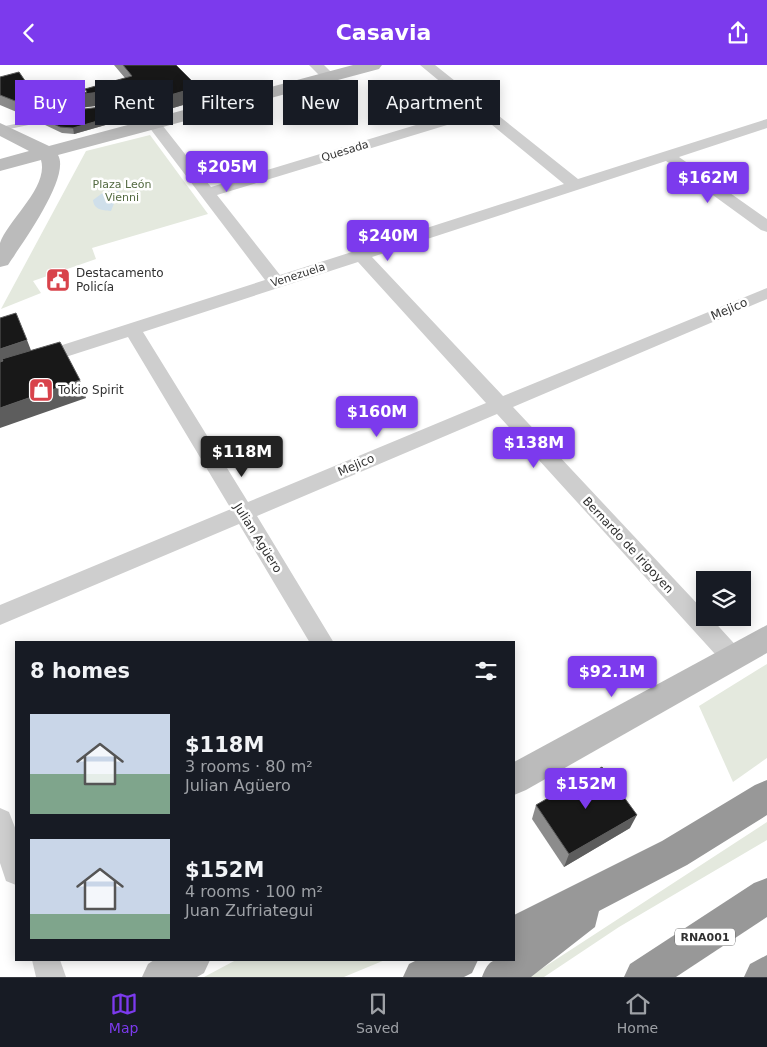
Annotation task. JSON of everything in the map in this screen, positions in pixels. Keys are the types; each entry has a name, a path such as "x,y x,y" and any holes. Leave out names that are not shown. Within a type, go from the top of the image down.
{"highway":[{"path":"515,934 626,880 727,824 767,796"},
{"path":"500,977 626,880"},
{"name":"RNA001","path":"643,977 767,896"},
{"path":"422,977 458,961"},
{"path":"763,977 767,974"}],"street":[{"path":"173,118 323,71 373,65"},
{"path":"427,65 446,80"},
{"name":"Venezuela","path":"0,372 574,184 767,123"},
{"path":"500,124 574,184"},
{"path":"0,165 150,125"},
{"path":"155,125 276,282"},
{"name":"Quesada","path":"208,193 430,125"},
{"path":"0,129 46,153 52,163 49,177 0,260"},
{"path":"667,155 767,227"},
{"name":"Bernardo de Irigoyen","path":"361,255 734,658"},
{"name":"Mejico","path":"0,615 767,293"},
{"name":"Julian Agüero","path":"133,330 242,513 322,641"},
{"path":"515,778 767,638"},
{"path":"0,821 15,868"},
{"path":"46,961 51,977"},
{"path":"161,977 189,961"}],"lane":[{"path":"0,129 21,125"}],"green space":[{"name":"Plaza León Vienni","path":"150,135 208,214 92,248 96,259 33,281 41,293 1,309 86,151"},
{"path":"767,664 767,758 733,782 699,706"},
{"path":"767,822 767,840 619,927 544,977 529,977"},
{"path":"234,961 383,961 344,977 204,977"}],"shaded area":[{"path":"119,191 111,211 99,209 95,206 93,200 104,192"}],"building":[{"path":"123,65 176,65 191,80 183,80 183,91 173,94 173,80 118,80 132,76"},
{"path":"19,72 24,80 15,80 15,101 0,95 0,77"},
{"path":"95,86 95,93 85,94 87,92 85,89"},
{"path":"95,108 95,122 85,125 85,109"},
{"path":"56,125 84,125 73,128"},
{"path":"16,313 27,340 0,349 0,318"},
{"path":"60,342 80,380 0,408 0,362 3,361 2,359"},
{"path":"602,767 637,815 569,854 536,805"}],"place":[{"name":"Destacamento Policía","path":"58,280"},
{"name":"Tokio Spirit","path":"41,390"}]}
